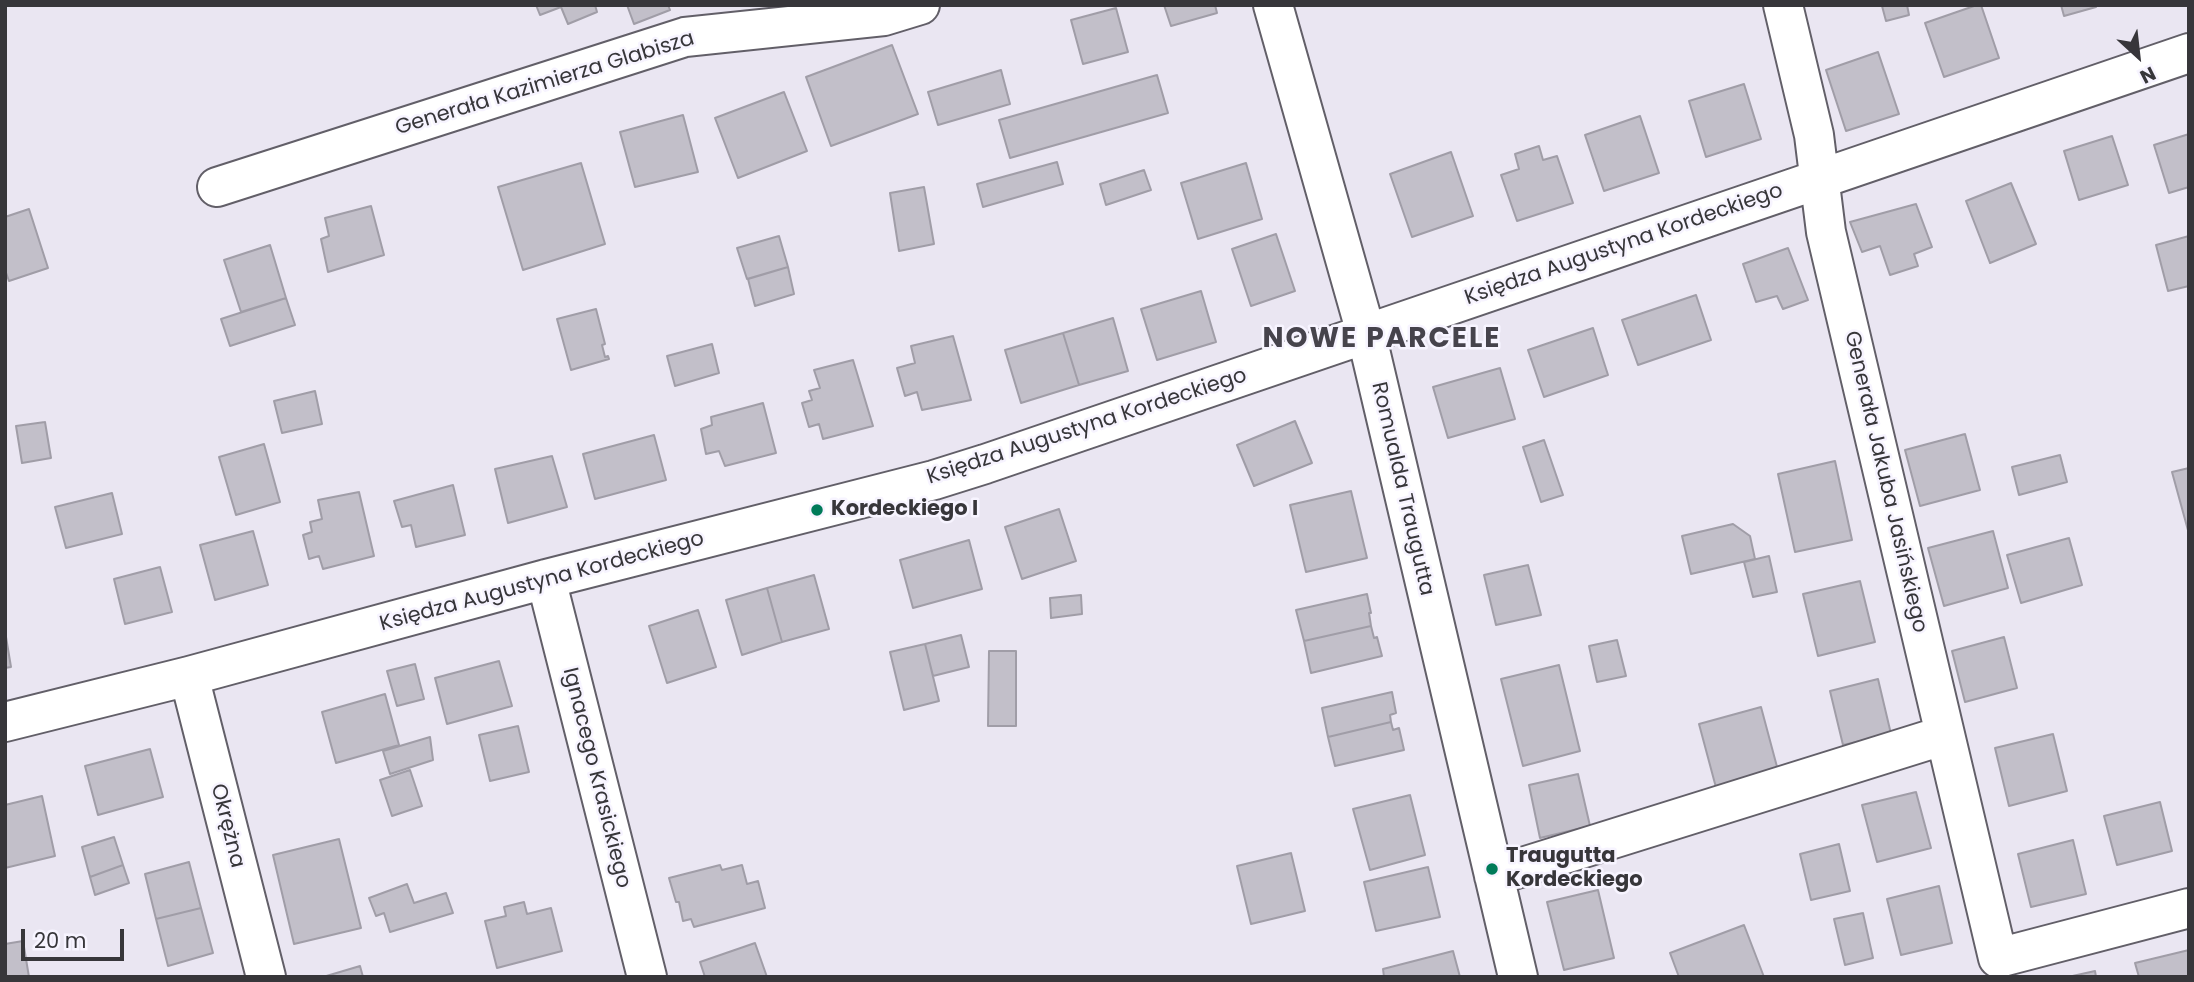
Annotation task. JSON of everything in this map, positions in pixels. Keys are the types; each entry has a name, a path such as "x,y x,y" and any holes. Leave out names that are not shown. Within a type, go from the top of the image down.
{"street":[{"name":"Generała Kazimierza Glabisza","path":"217,187 685,37 884,16 920,5"},
{"name":"Romualda Traugutta","path":"1273,5 1366,333 1518,977"},
{"name":"Generała Jakuba Jasińskiego","path":"1783,5 1814,135 1826,232 2000,967 2189,908"},
{"name":"Księdza Augustyna Kordeckiego","path":"5,722 934,480 2189,52"},
{"name":"Ignacego Krasickiego","path":"546,579 647,977"},
{"name":"Okrężna","path":"189,676 266,977"},
{"path":"1494,876 1945,735"}],"building":[{"path":"536,5 595,5 597,12 568,24 561,7 540,15"},
{"path":"627,5 668,5 670,10 634,24"},
{"path":"1164,5 1215,5 1217,13 1171,26"},
{"path":"1907,5 1909,15 1886,21 1882,6"},
{"path":"1981,5 1999,58 1944,77 1925,23"},
{"path":"2061,5 2095,5 2096,7 2064,16"},
{"path":"1116,8 1128,52 1083,64 1071,20"},
{"path":"892,45 918,114 831,146 806,77"},
{"path":"1878,52 1899,114 1846,131 1826,70"},
{"path":"1001,70 1010,104 938,125 928,92"},
{"path":"1157,75 1168,113 1010,158 999,120"},
{"path":"1744,84 1761,139 1706,157 1689,101"},
{"path":"784,92 807,151 738,178 715,118"},
{"path":"683,115 698,172 635,187 620,132"},
{"path":"1640,116 1659,173 1604,191 1585,135"},
{"path":"2189,134 2189,187 2169,193 2154,145"},
{"path":"2112,136 2128,185 2079,200 2064,151"},
{"path":"1539,146 1543,160 1557,156 1573,203 1517,221 1501,175 1519,169 1515,154"},
{"path":"1451,152 1473,216 1412,237 1390,174"},
{"path":"1057,162 1063,184 983,207 977,184"},
{"path":"581,163 605,244 523,270 498,187"},
{"path":"1246,163 1262,219 1198,239 1181,183"},
{"path":"1144,170 1151,190 1106,205 1100,184"},
{"path":"2011,183 2036,244 1990,263 1966,201"},
{"path":"924,187 934,244 899,251 890,193"},
{"path":"1916,204 1932,247 1914,254 1918,266 1890,275 1880,246 1862,252 1850,222"},
{"path":"371,206 384,255 328,272 321,239 329,236 325,218"},
{"path":"29,209 48,268 9,281 5,270 5,217"},
{"path":"1276,234 1295,291 1251,306 1232,249"},
{"path":"779,236 788,267 747,279 737,248"},
{"path":"2189,236 2189,286 2168,291 2156,245"},
{"path":"270,245 286,298 241,312 224,260"},
{"path":"1788,248 1808,300 1783,309 1777,296 1756,302 1743,264"},
{"path":"788,267 794,294 755,306 748,279"},
{"path":"1201,291 1216,342 1157,360 1141,309"},
{"path":"1696,295 1711,340 1638,365 1622,320"},
{"path":"286,298 295,325 230,346 221,319"},
{"path":"596,309 605,344 602,345 605,357 608,356 609,359 571,370 557,319"},
{"path":"1113,318 1128,371 1079,385 1063,333"},
{"path":"1593,328 1608,375 1544,397 1528,350"},
{"path":"1063,333 1079,385 1021,403 1005,350"},
{"path":"953,336 971,400 922,410 917,392 905,396 897,368 915,363 911,346"},
{"path":"712,344 719,373 675,386 667,356"},
{"path":"853,360 873,426 823,439 819,424 809,427 802,403 812,400 809,391 820,388 814,370"},
{"path":"1500,368 1515,419 1448,438 1433,387"},
{"path":"315,391 322,424 282,433 274,401"},
{"path":"763,403 776,453 725,466 719,451 706,454 701,429 712,425 711,417"},
{"path":"1295,421 1312,463 1254,486 1237,445"},
{"path":"45,422 51,458 22,463 16,426"},
{"path":"1965,434 1980,490 1920,506 1905,450"},
{"path":"654,435 666,480 595,499 583,454"},
{"path":"1544,440 1563,495 1541,502 1523,447"},
{"path":"264,444 280,502 236,515 219,457"},
{"path":"2060,455 2067,482 2019,495 2012,467"},
{"path":"552,456 567,507 508,523 495,469"},
{"path":"1835,461 1852,540 1795,552 1778,474"},
{"path":"2189,468 2189,534 2172,472"},
{"path":"453,485 465,535 416,547 411,525 402,527 394,501"},
{"path":"1351,491 1367,558 1306,572 1290,505"},
{"path":"359,492 374,556 323,569 319,556 309,559 303,535 312,532 310,522 322,519 318,500"},
{"path":"112,493 122,534 66,548 55,507"},
{"path":"1059,509 1076,561 1022,579 1005,527"},
{"path":"1733,524 1750,536 1755,559 1691,574 1682,536"},
{"path":"253,531 268,585 215,600 200,545"},
{"path":"1993,531 2008,588 1944,606 1928,548"},
{"path":"2069,538 2082,585 2021,603 2007,555"},
{"path":"969,540 982,589 913,608 900,560"},
{"path":"1769,556 1777,592 1753,597 1744,562"},
{"path":"1528,565 1541,615 1496,625 1484,575"},
{"path":"160,567 172,612 125,624 114,579"},
{"path":"814,575 829,629 782,642 767,588"},
{"path":"1860,581 1875,642 1818,656 1803,594"},
{"path":"767,588 782,642 742,655 726,600"},
{"path":"1367,594 1371,626 1304,641 1296,610"},
{"path":"1081,595 1082,614 1051,618 1050,598"},
{"path":"698,610 716,667 667,683 649,626"},
{"path":"1371,626 1382,656 1311,673 1304,641"},
{"path":"5,631 11,667 5,668"},
{"path":"961,635 969,667 933,676 925,644"},
{"path":"2004,637 2017,688 1965,702 1952,651"},
{"path":"1617,640 1626,676 1597,682 1589,646"},
{"path":"925,644 939,701 904,710 890,652"},
{"path":"989,651 1016,651 1016,726 988,726"},
{"path":"499,661 512,706 447,724 435,678"},
{"path":"415,664 424,699 397,706 387,671"},
{"path":"1559,665 1580,751 1523,766 1501,679"},
{"path":"1878,679 1891,734 1843,745 1830,691"},
{"path":"1392,692 1396,713 1390,715 1391,722 1328,737 1322,708"},
{"path":"385,694 399,745 336,763 322,712"},
{"path":"1761,707 1780,778 1718,795 1699,724"},
{"path":"1391,722 1393,730 1399,728 1404,750 1335,766 1328,737"},
{"path":"518,726 529,772 490,781 479,735"},
{"path":"2053,734 2067,791 2009,806 1995,748"},
{"path":"430,737 433,760 390,774 383,751"},
{"path":"150,749 163,797 98,815 85,766"},
{"path":"410,770 422,806 392,816 380,780"},
{"path":"1578,774 1590,826 1540,838 1529,785"},
{"path":"1916,792 1931,848 1877,862 1862,805"},
{"path":"1410,795 1425,855 1370,870 1353,809"},
{"path":"42,796 55,856 5,868 5,805"},
{"path":"2160,802 2172,851 2117,865 2104,816"},
{"path":"114,837 123,865 90,877 82,847"},
{"path":"339,839 361,928 294,944 273,855"},
{"path":"2073,840 2086,894 2031,907 2018,854"},
{"path":"1839,844 1850,891 1811,900 1800,854"},
{"path":"1291,853 1305,911 1251,924 1237,866"},
{"path":"189,862 201,908 156,919 145,874"},
{"path":"123,865 129,883 95,895 90,877"},
{"path":"720,865 722,870 742,865 747,884 758,881 765,908 694,927 691,919 683,921 669,878"},
{"path":"1428,867 1440,917 1376,931 1364,882"},
{"path":"407,884 414,903 446,893 453,913 390,932 384,913 376,916 369,898"},
{"path":"1939,886 1952,943 1901,955 1887,899"},
{"path":"1598,890 1614,958 1564,970 1547,902"},
{"path":"524,902 527,914 551,908 562,951 497,968 485,921 506,916 504,907"},
{"path":"201,908 213,953 168,966 156,919"},
{"path":"1863,913 1873,958 1845,965 1834,919"},
{"path":"1744,925 1764,977 1679,977 1670,953"},
{"path":"23,941 29,977 5,977 5,944"},
{"path":"755,943 767,977 705,977 700,962"},
{"path":"2189,950 2189,977 2139,977 2135,963"},
{"path":"1453,951 1460,977 1384,977 1383,969"},
{"path":"360,966 363,977 323,977"},
{"path":"2095,971 2096,977 2068,977"}],"place":[{"name":"Kordeckiego I","path":"817,510"},
{"name":"Traugutta Kordeckiego","path":"1492,869"}],"district":[{"name":"NOWE PARCELE","path":"1382,340"}]}
